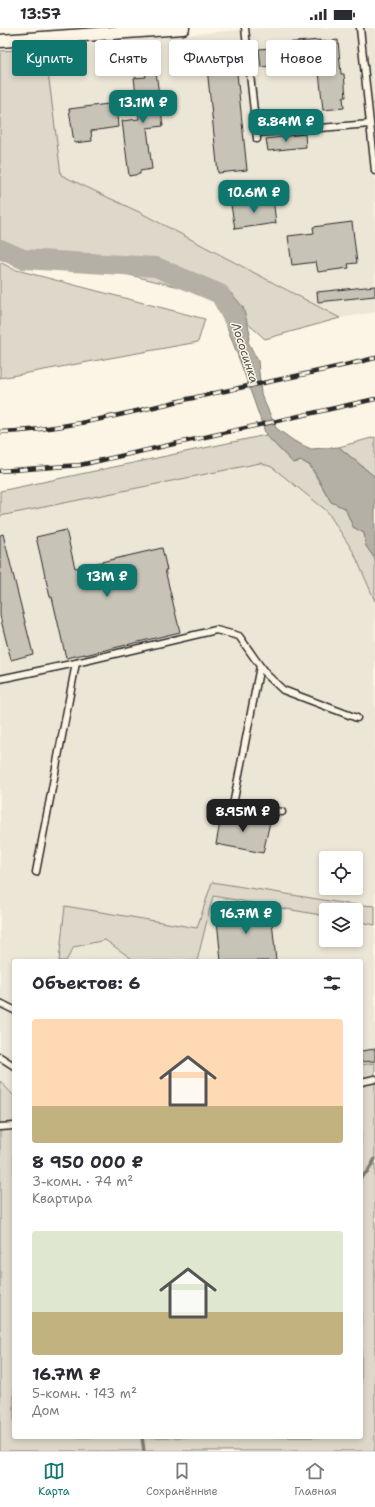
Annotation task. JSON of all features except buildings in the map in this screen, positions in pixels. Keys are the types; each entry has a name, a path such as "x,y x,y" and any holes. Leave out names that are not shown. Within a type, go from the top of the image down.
{"street":[{"path":"0,41 183,28"}],"lane":[{"path":"245,28 257,136 370,124"},
{"path":"360,28 370,124 373,133 375,171"},
{"path":"0,679 76,663 216,630 239,636 267,675 283,690 357,718"},
{"path":"36,872 76,663"},
{"path":"260,666 232,804 282,812"},
{"path":"0,1003 12,1009"},
{"path":"0,1057 12,1065"},
{"path":"363,1082 375,1079"},
{"path":"0,1127 12,1126"}],"shaded area":[{"path":"259,28 375,28 375,312 340,318 141,213 61,175 49,76 87,76 87,44 95,43 95,76 161,76 161,40 131,40"},
{"path":"12,50 12,76 49,76 61,175 141,213 340,318 265,339 217,296 25,250 0,240 0,51"},
{"path":"0,262 13,269 205,319 198,342 0,378"},
{"path":"266,435 293,463 302,461 310,466 331,502 345,508 353,527 364,533 366,546 375,559 375,601 354,553 327,511 272,467 260,463 0,516 0,491"},
{"path":"375,437 375,477 339,447"},
{"path":"260,463 272,467 327,511 354,553 375,601 375,906 363,905 363,903 342,903 212,882 197,928 65,906 59,959 12,959 12,1094 0,1081 0,516"},
{"path":"212,882 342,903 319,903 319,915 213,896 197,959 132,959 105,940 74,947 67,959 59,959 65,906 197,928"},
{"path":"213,896 319,915 319,947 363,947 363,922 375,925 375,1063 363,1065 363,959 197,959"},
{"path":"363,905 375,906 375,925 363,922"},
{"path":"105,940 132,959 67,959 74,947"},
{"path":"375,1063 375,1451 0,1451 0,1081 12,1094 12,1439 363,1439 363,1065"}],"water":[{"path":"231,293 243,307 250,333 248,342 258,361 261,394 276,428 294,441 311,449 339,447 375,477 375,559 366,546 364,533 353,527 345,508 331,502 311,466 302,461 293,463 266,435 241,364 216,302"}],"waterway":[{"name":"Лососинка","path":"0,249 23,259 156,267 220,294 235,322"},
{"path":"363,1175 368,1171 375,1159"},
{"path":"142,1439 144,1451"}],"railway":[{"path":"0,432 52,427 104,418 375,358"},
{"path":"0,471 80,465 375,399"}]}
